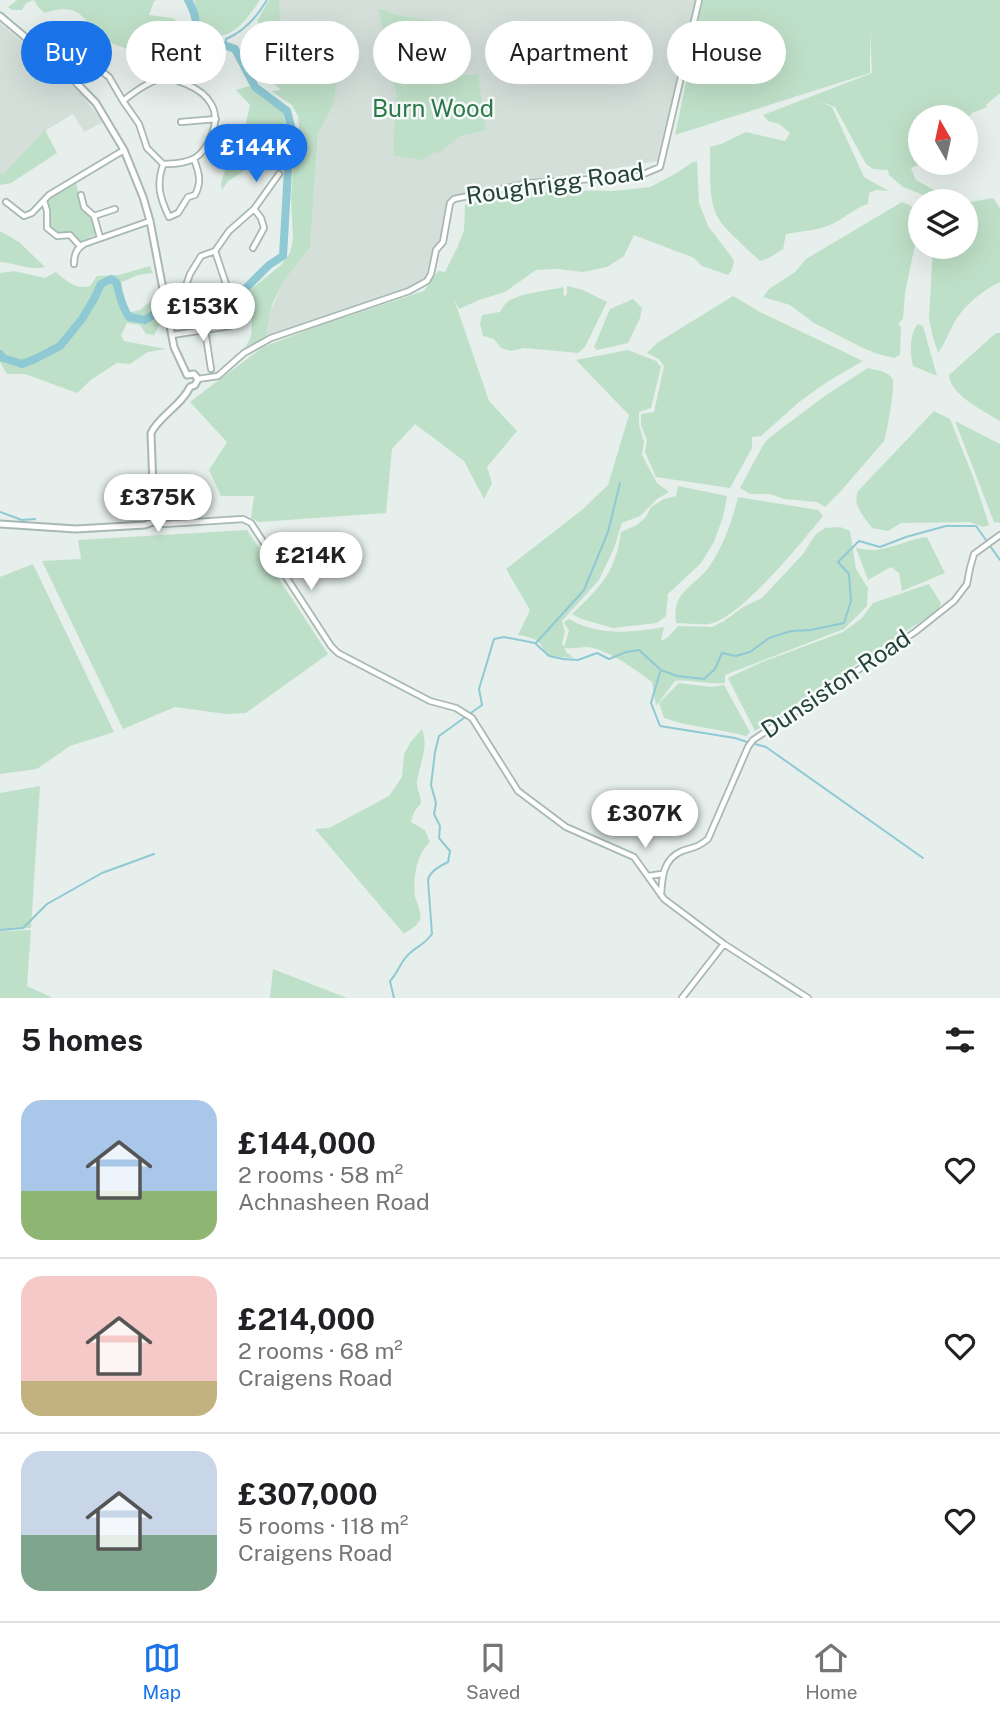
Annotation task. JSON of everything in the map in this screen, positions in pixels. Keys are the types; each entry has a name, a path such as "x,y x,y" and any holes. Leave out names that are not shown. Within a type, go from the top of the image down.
{"street":[{"name":"Roughrigg Road","path":"198,379 218,376 244,353 271,338 409,291 427,281 436,250 443,242 450,203 454,199 530,183 639,176 660,167 699,0"},
{"path":"0,16 21,34"},
{"path":"123,101 157,79 169,78 191,86 205,95 211,104 216,119 205,150 194,159 163,164"},
{"path":"112,82 139,124 147,148 163,164"},
{"path":"78,84 96,103 124,150 144,197 174,347 187,375 185,383 190,387"},
{"path":"181,122 216,119"},
{"path":"6,202 24,216 32,213 43,200 124,150"},
{"path":"163,164 159,178 160,191 169,217 178,213 188,197 195,195 200,186 194,159"},
{"path":"165,299 185,288 201,256 215,251 229,231 254,209 279,174"},
{"path":"81,195 85,206 94,216 100,238"},
{"path":"43,200 47,211 47,228 57,236 70,235 80,246"},
{"path":"94,216 115,209"},
{"path":"253,248 264,228 254,209"},
{"path":"74,264 74,257 80,246 150,221"},
{"path":"215,251 226,284"},
{"path":"172,335 230,326"},
{"path":"205,330 206,356 211,369"},
{"path":"153,522 155,514 151,433 154,426 186,396 190,387 195,386 198,379 194,374 187,375"},
{"path":"0,524 76,529 145,525 153,522 165,524 243,519 251,523 338,653 430,701 456,708 472,718 518,790 566,827 634,857 664,899 724,943 808,998"},
{"name":"Dunsiston Road","path":"662,874 669,860 680,852 698,847 708,839 752,740 915,632 954,600 967,584 974,554 1000,535"},
{"path":"648,876 662,874 661,895"},
{"path":"682,998 724,943"}],"shaded area":[{"path":"279,0 696,0 691,21 667,21 667,84 676,84 658,161 451,197 446,205 440,240 434,247 422,281 267,337 269,315 283,282 310,248 318,133 295,84 359,84 359,21 280,21"},
{"path":"0,23 21,41 21,84 70,84 103,122 84,132 73,114 45,131 0,174"}],"green space":[{"path":"17,0 34,0 26,3 22,10 8,7"},
{"path":"34,0 157,0 154,1 149,15 177,21 126,21 126,48 112,43 112,21 86,21 74,11 66,9 45,13"},
{"path":"194,0 260,0 244,21 240,21 240,25 229,33 226,34 226,21 200,21"},
{"path":"269,0 279,0 280,21 257,21"},
{"path":"703,0 1000,0 1000,93 987,107 978,111 978,105 908,105 908,175 914,175 916,180 932,189 908,189 889,175 888,170 873,169 866,164 835,107 818,101 832,107 864,177 889,191 876,190 869,193 868,204 837,222 786,234 783,249 760,261 718,218 711,193 710,147 746,132 785,141 790,133 779,124 768,121 763,115 872,73 870,29 870,73 675,135 686,84 786,84 786,21 699,21"},
{"name":"Burn Wood","path":"378,8 397,15 435,21 381,21"},
{"name":"Burn Wood","path":"471,75 478,75 486,130 460,136 440,152 423,160 393,156 394,84 471,84"},
{"path":"275,84 336,84 334,103 318,133 310,248 283,282 272,305 267,337 244,348 251,333 250,303 233,304 281,265 290,253 293,239 291,197 299,128 298,116 292,105 271,91 281,90"},
{"path":"249,86 283,111 286,127 290,130 276,147 228,181 222,190 221,183 226,168 241,144 250,105 236,90"},
{"path":"45,130 57,153 11,183 0,185 0,174"},
{"path":"697,161 699,203 708,226 734,260 728,275 702,266 694,258 634,235 624,256 607,267 583,272 536,270 505,292 459,309 454,299 489,401 517,431 487,467 492,483 484,499 464,461 415,424 392,449 386,513 259,522 251,518 254,496 221,496 209,470 227,442 190,402 263,347 424,291 438,271 445,272 458,246 464,230 465,205 560,190 613,191 650,187"},
{"path":"76,183 80,200 97,234 79,242 71,235 50,228 46,201"},
{"path":"993,198 1000,208 1000,282 977,297 961,312 938,353 929,318 932,259 978,259 978,201"},
{"path":"902,202 908,205 908,259 912,259 903,319 898,324 901,327 900,355 894,358 865,349 814,323 790,305 763,297 769,289 795,272 806,259"},
{"path":"0,231 19,242 45,267 0,262"},
{"path":"150,266 153,273 138,275 122,282 122,314 140,310 157,296 163,318 154,335 146,334 140,325 127,323 121,335 124,341 166,349 148,352 130,364 117,363 92,379 77,393 25,374 7,374 0,362 0,273 14,271 45,278 56,272 72,284 85,287 90,286 97,276 119,275"},
{"path":"567,286 583,290 607,302 585,347 578,353 524,348 510,351 501,348 494,339 483,336 480,324 482,315 500,312 507,302 519,296 563,287 564,297 567,294"},
{"path":"733,296 760,312 863,361 799,402 761,436 752,437 752,448 730,488 656,477 645,452 647,440 641,425 641,414 654,412 664,366 659,359 647,353 657,343"},
{"path":"633,299 642,308 628,343 597,350 594,347 610,309"},
{"path":"918,324 923,326 937,376 913,366 912,338"},
{"path":"996,333 1000,333 1000,421 961,396 949,375"},
{"path":"628,350 656,361 661,367 651,408 639,412 639,425 644,442 642,455 657,483 669,492 657,499 640,516 622,523 599,580 562,621 565,632 562,643 564,647 569,631 564,622 569,619 603,631 640,631 664,627 661,641 678,626 712,627 762,598 803,554 815,535 825,528 840,527 850,531 856,569 868,588 867,606 844,629 725,675 725,683 675,681 656,706 652,682 613,656 587,647 565,648 574,658 547,656 537,641 518,635 530,610 506,569 583,509 608,485 629,415 576,360"},
{"path":"868,368 885,373 893,380 884,441 825,507 817,502 784,499 770,494 750,494 740,488 769,438 826,395"},
{"path":"934,411 950,419 989,525 983,527 970,522 901,523 888,531 872,528 858,506 858,491"},
{"path":"955,421 1000,444 1000,523 994,522"},
{"path":"678,486 727,496 714,542 701,563 668,594 666,616 657,623 613,628 572,614 611,569 621,532 637,525 646,517 651,507 676,496"},
{"path":"738,497 818,510 823,516 770,578 737,609 709,624 676,623 677,603 716,556"},
{"path":"247,530 328,654 246,713 226,714 175,707 123,729 42,561 81,559 78,540"},
{"path":"927,537 945,573 902,591 899,573 891,567 868,580 856,548 880,549"},
{"path":"33,564 114,732 70,746 37,769 0,774 0,577"},
{"path":"929,584 941,603 938,610 755,731 728,678 762,662 843,632 862,618 873,603"},
{"path":"679,683 712,687 724,685 750,732 746,736 664,718 659,703"},
{"path":"422,729 424,749 417,784 421,803 411,822 425,830 430,842 421,853 415,874 415,896 420,920 404,934 315,829 329,828 389,796 402,777 404,754"},
{"path":"40,786 31,928 0,929 0,793"},
{"path":"31,930 27,986 53,998 0,998 0,931"},
{"path":"273,969 347,998 270,998"}],"waterway":[{"path":"0,354 3,358 22,364 60,346 82,319 101,284 111,279 116,282 122,305 129,317 145,320 158,312 177,306 228,299 242,292 269,265 283,256 289,152 293,134 287,111 255,87 235,49 213,41 206,50 194,44 196,22 188,0"},
{"path":"226,39 250,23 267,0"},
{"path":"536,643 584,590 608,532 620,483"},
{"path":"0,512 22,520 35,519"},
{"path":"394,998 390,981 407,956 432,934 428,880 433,871 448,862 450,851 439,838 440,826 434,814 436,803 431,785 439,736 482,705 479,689 494,639 504,637 535,643 549,656 563,659 578,660 597,653 609,659 639,650 661,670 677,676 704,679 715,669 722,653 736,656 750,652 769,638 791,631 844,623 851,601 849,574 838,562 859,541 880,547 946,526 976,526 986,540"},
{"path":"990,546 1000,560"},
{"path":"660,672 651,703 660,726 747,742"},
{"path":"755,744 766,747 923,858"},
{"path":"0,930 23,928 47,904 102,873 154,854"}]}
